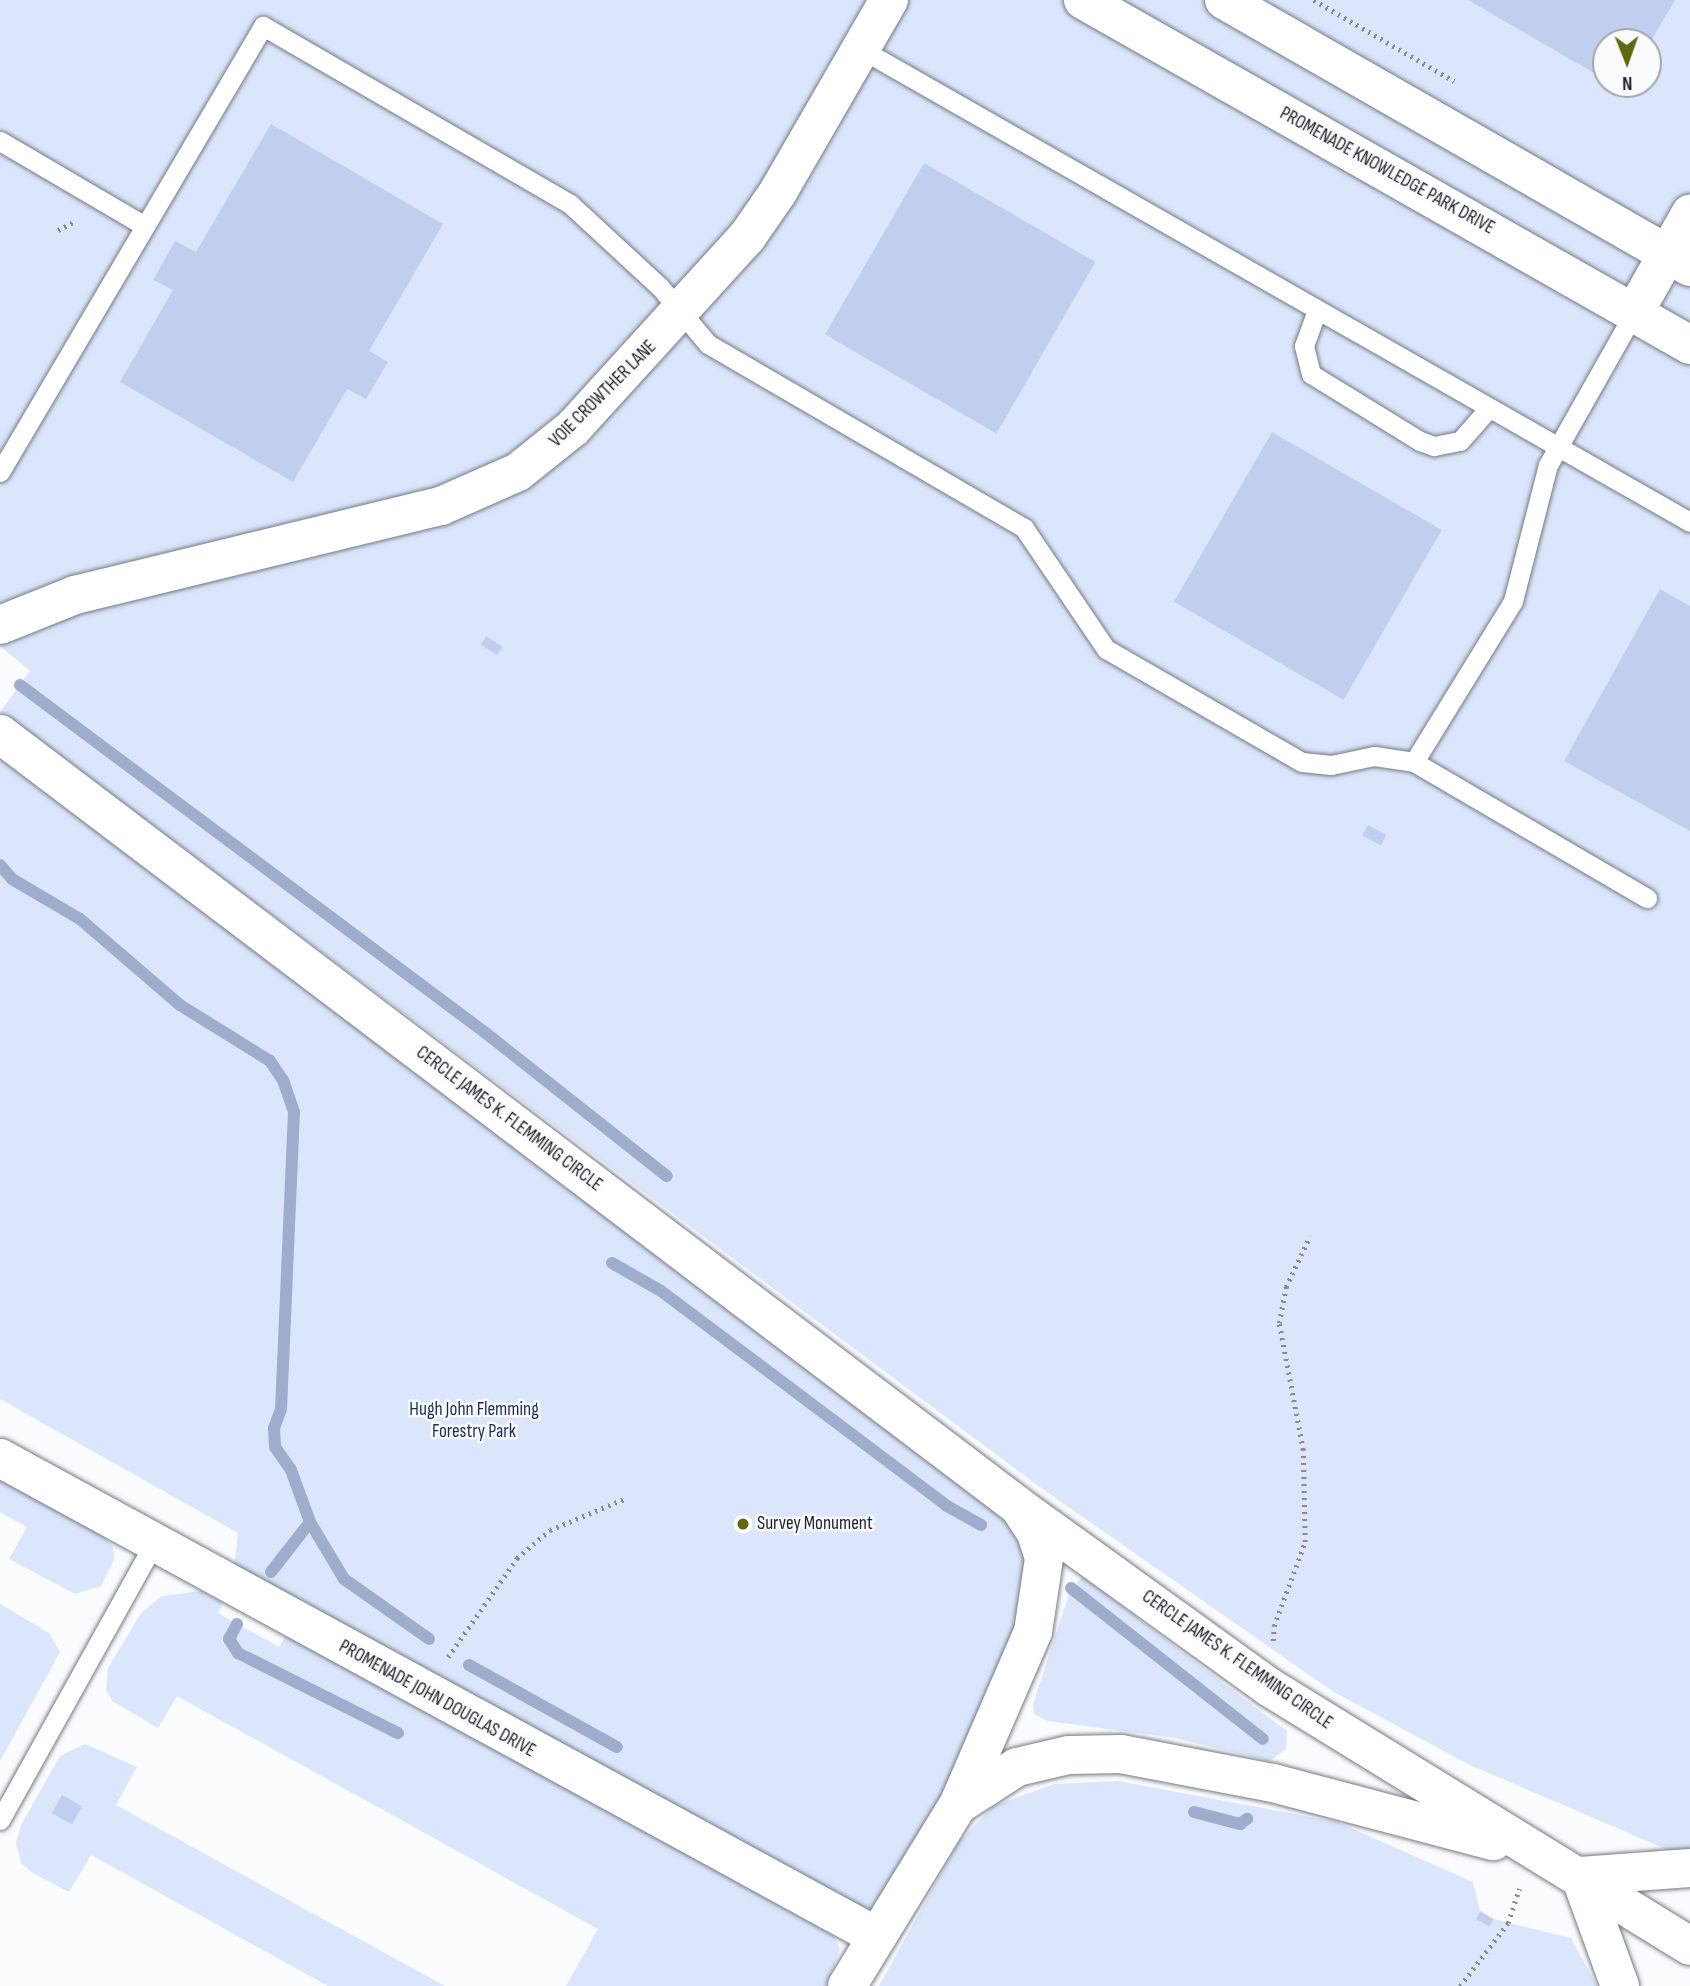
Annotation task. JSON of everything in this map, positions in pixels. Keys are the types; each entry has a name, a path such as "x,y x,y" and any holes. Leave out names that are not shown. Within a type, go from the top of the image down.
{"street":[{"name":"VOIE CROWTHER LANE","path":"3,615 75,595 396,519 481,490 548,450 681,314 764,215 889,0"},
{"name":"PROMENADE KNOWLEDGE PARK DRIVE","path":"1083,0 1635,311 1690,345"},
{"path":"1224,0 1680,260"},
{"path":"1635,311 1680,260 1690,214"},
{"name":"CERCLE JAMES K. FLEMMING CIRCLE","path":"0,734 1018,1506 1269,1687 1690,1946"},
{"name":"PROMENADE JOHN DOUGLAS DRIVE","path":"0,1458 426,1693 876,1936"},
{"name":"CERCLE JAMES K. FLEMMING CIRCLE","path":"847,1986 958,1805 1018,1674 1042,1595 1044,1558 1036,1533 1018,1506"},
{"name":"CERCLE JAMES K. FLEMMING CIRCLE","path":"958,1805 1017,1767 1069,1755 1121,1754 1273,1783 1532,1850"},
{"path":"1620,1986 1580,1876 1690,1868"}],"lane":[{"path":"0,472 263,26 557,195 639,266 708,344 1024,528 1107,649 1302,762 1331,765 1374,756 1414,762 1647,898"},
{"path":"861,49 1690,522"},
{"path":"0,141 145,226"},
{"path":"1317,310 1304,346 1311,374 1420,441 1434,446 1460,442 1489,408"},
{"path":"1414,762 1513,601 1541,487 1559,447 1635,311"},
{"path":"0,1820 154,1543"}],"path":[{"path":"1269,1687 1274,1626 1305,1542 1303,1450 1279,1323 1286,1287 1310,1236"},
{"path":"426,1693 517,1558 550,1530 624,1499"},
{"path":"1460,1986 1508,1923 1532,1850"}],"green space":[{"path":"0,0 1690,0 1690,1850 1668,1850 1470,1765 1332,1691 1037,1485 0,712 30,671 0,646"},
{"name":"Hugh John Flemming Forestry Park","path":"0,734 1018,1506 1042,1595 876,1936 232,1585 238,1533 0,1399"},
{"path":"0,1479 103,1536 113,1547 114,1560 101,1586 75,1594 9,1559 27,1527 0,1512"},
{"path":"1083,1577 1287,1731 1286,1749 1270,1761 1175,1738 1048,1721 1034,1714 1033,1704 1071,1588"},
{"path":"202,1591 223,1603 218,1613 279,1647 287,1634 834,1936 840,1950 826,1986 566,1986 598,1929 177,1696 158,1728 112,1701 106,1689 108,1668 141,1613 162,1596"},
{"path":"0,1604 49,1633 60,1652 0,1761"},
{"path":"85,1744 137,1767 116,1805 445,1986 328,1986 91,1855 69,1892 33,1873 21,1863 16,1843 21,1825 60,1756"},
{"path":"1118,1781 1337,1822 1473,1882 1480,1911 1475,1918 1489,1926 1494,1919 1571,1938 1597,1986 879,1986 958,1843 993,1806 1055,1784"}],"building":[{"path":"1468,0 1675,0 1659,28 1592,28 1592,72"},
{"path":"271,124 443,224 369,351 388,362 366,399 347,389 293,482 120,382 173,290 153,280 175,241 196,252"},
{"path":"924,163 1095,262 996,433 825,334"},
{"path":"1272,432 1442,530 1344,700 1174,602"},
{"path":"1660,589 1690,606 1690,831 1564,761"},
{"path":"486,636 503,647 497,655 481,644"},
{"path":"1368,825 1387,835 1381,845 1362,836"},
{"path":"62,1795 82,1806 72,1825 52,1813"},
{"path":"1480,1911 1494,1919 1489,1927 1476,1919"}],"waterway":[{"path":"20,685 487,1034 667,1176"},
{"path":"0,865 12,879 80,919 180,1005 270,1061 283,1080 294,1112 281,1409 274,1428 275,1447 291,1470 310,1522 344,1579 429,1639"},
{"path":"612,1263 661,1291 947,1506 981,1525"},
{"path":"271,1572 310,1522"},
{"path":"1071,1588 1263,1739"},
{"path":"237,1624 229,1639 238,1653 398,1733"},
{"path":"469,1665 617,1747"},
{"path":"1194,1812 1240,1824 1247,1819"}],"place":[{"name":"Survey Monument","path":"743,1524"}]}
